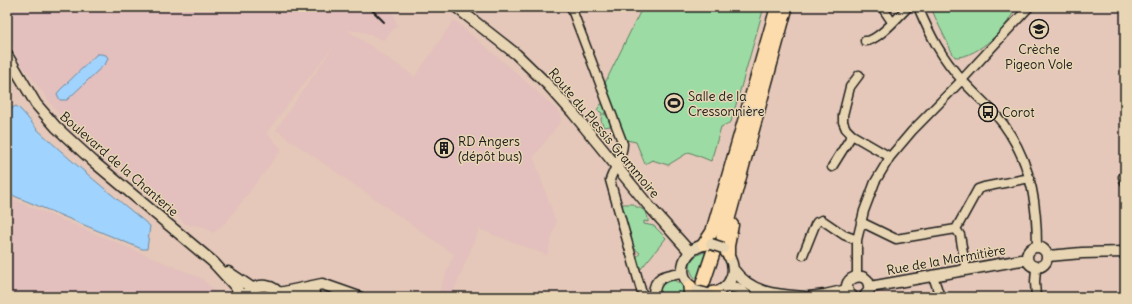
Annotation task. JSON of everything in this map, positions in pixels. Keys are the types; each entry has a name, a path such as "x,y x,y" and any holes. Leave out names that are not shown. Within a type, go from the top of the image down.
{"highway":[{"path":"717,246 781,7"},
{"path":"703,291 786,7"}],"main road":[{"path":"777,7 712,232 717,246 729,234 793,7"}],"street":[{"name":"Route du Plessis Grammoire","path":"456,7 531,67 573,112 648,205 690,252"},
{"path":"571,7 623,144 623,152 616,164 610,180 643,297"},
{"path":"882,7 892,22"},
{"path":"865,41 870,41 878,36 908,7"},
{"path":"918,7 941,54 962,80 993,110 1010,133 1024,160 1030,178 1036,212 1037,247"},
{"path":"857,276 857,240 861,222 871,192 890,157 912,131 962,80 1028,7"},
{"name":"Boulevard de la Chanterie","path":"7,55 36,104 56,127 95,163 213,262 252,288"},
{"path":"860,75 850,87 843,115 843,122 846,129 852,135 890,157"},
{"path":"832,167 852,135"},
{"path":"956,229 978,189 1030,178"},
{"path":"802,255 815,225 817,222 822,220 844,235 857,240"},
{"path":"861,222 896,239 956,229"},
{"path":"956,229 960,235 966,270"},
{"path":"717,246 732,261 733,269 730,281 721,291 703,291 686,281 683,273 685,258 696,247 717,246"},
{"path":"1037,247 1044,249 1048,256 1045,265 1040,268 1030,265 1027,259 1030,250 1037,247"},
{"path":"1048,256 1082,253 1125,252"},
{"name":"Rue de la Marmitière","path":"870,287 1027,259"},
{"name":"Boulevard de la Chanterie","path":"213,262 243,297"},
{"path":"1036,268 1036,297"},
{"path":"733,269 745,282 762,291 780,295 805,297"},
{"path":"654,297 657,282 668,275 683,273"},
{"path":"857,276 864,278 869,283 870,287 868,294 864,297"},
{"path":"809,297 850,294 849,282 857,276"},
{"path":"933,276 940,297"},
{"path":"243,297 252,288 258,286 270,286 280,295 312,285 322,284 359,297"},
{"path":"726,286 737,288 749,297"},
{"path":"298,297 306,293 336,288"}],"shaded area":[{"path":"7,7 390,7 397,25 383,40 364,32 347,30 415,77 454,20 560,113 561,121 533,157 556,222 547,255 479,229 451,297 437,297 454,254 276,130 338,40 266,133 282,149 226,222 213,233 205,227 186,224 59,114 17,58 7,27"},
{"path":"7,197 201,278 221,297 7,297"}],"green space":[{"name":"Salle de la Cressonnière","path":"640,7 764,7 731,122 721,127 711,161 689,152 668,165 652,160 645,164 636,142 626,140 605,83 641,10"},
{"path":"931,7 1016,7 1012,16 994,38 970,54 955,57"},
{"path":"601,104 603,104 607,111 604,115 608,113 610,116 611,126 603,127 596,132 592,126 603,126 601,120 602,113 597,110"},
{"path":"622,204 634,204 636,207 643,210 648,219 648,222 644,221 644,224 654,226 666,238 640,270 636,258 640,253 635,249 631,241 631,234 626,227"},
{"path":"708,252 699,282 690,269 690,264 695,257"},
{"path":"673,280 683,287 688,297 659,297 662,285"}],"water":[{"path":"97,54 106,55 108,58 106,63 67,100 60,100 57,94 59,91"},
{"path":"16,106 38,130 65,155 150,226 147,249 142,249 7,193 7,114"}],"railway":[{"path":"369,7 384,22"}],"place":[{"name":"Crèche Pigeon Vole","path":"1039,29"},
{"name":"Salle de la Cressonnière","path":"674,103"},
{"name":"Corot","path":"988,112"},
{"name":"RD Angers (dépôt bus)","path":"444,148"}]}
